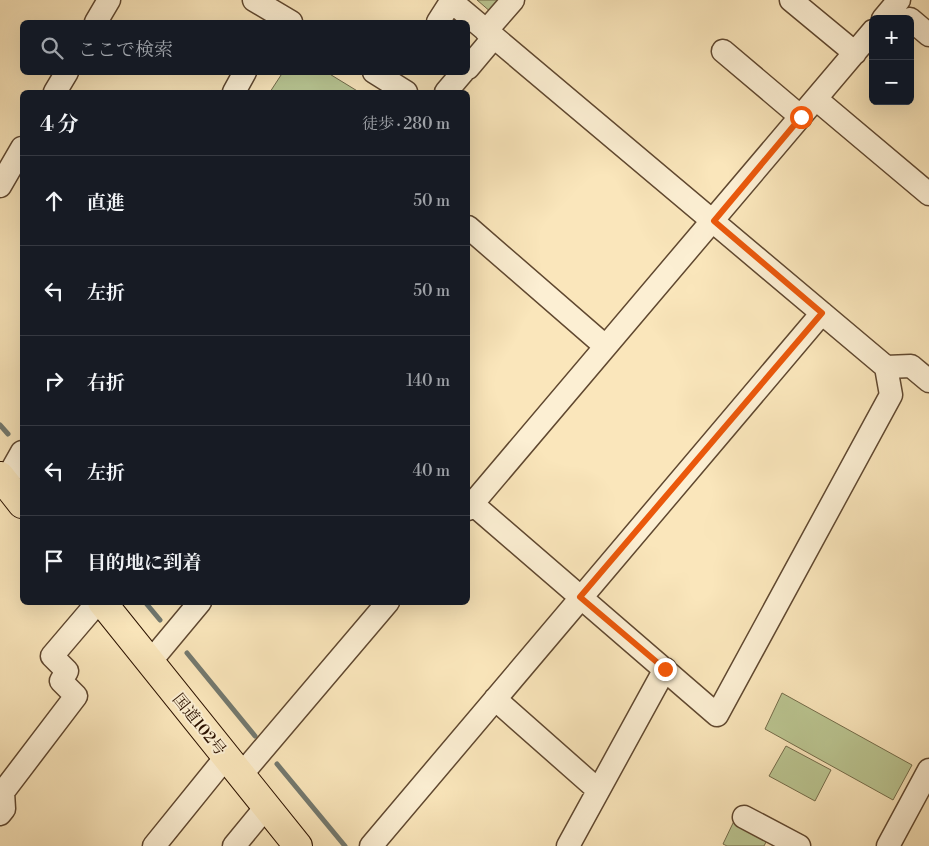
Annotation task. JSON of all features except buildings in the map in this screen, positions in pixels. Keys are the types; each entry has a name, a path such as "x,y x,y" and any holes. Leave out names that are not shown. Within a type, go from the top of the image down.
{"highway":[{"name":"国道102号","path":"104,605 298,846"}],"street":[{"path":"97,20 109,0"},
{"path":"254,0 283,15"},
{"path":"439,20 452,0 886,367 890,395 717,715 470,505"},
{"path":"470,65 513,0"},
{"path":"791,0 855,53"},
{"path":"899,12 929,34"},
{"path":"470,503 714,221 869,36"},
{"path":"723,51 801,117"},
{"path":"56,90 65,75"},
{"path":"235,90 244,75"},
{"path":"382,75 404,84"},
{"path":"448,90 460,75"},
{"path":"816,99 929,194"},
{"path":"0,186 20,151"},
{"path":"470,230 604,346"},
{"path":"374,845 580,597 822,313"},
{"path":"886,367 911,366 929,381"},
{"path":"7,489 20,457"},
{"path":"0,814 4,809 3,792 76,696 61,681 67,671 52,656 95,605"},
{"path":"150,662 198,605"},
{"path":"154,846 234,766 385,605"},
{"path":"568,846 665,669"},
{"path":"496,699 598,790"},
{"path":"888,846 929,770"},
{"path":"234,846 266,806"},
{"path":"744,817 799,846"}],"green space":[{"path":"477,0 503,0 492,13"},
{"path":"281,75 331,75 356,90 271,90"},
{"path":"782,693 912,765 893,800 765,729"},
{"path":"786,746 831,770 815,801 769,776"},
{"path":"734,821 768,838 764,846 727,846 723,844"}],"waterway":[{"path":"0,425 8,434"},
{"path":"148,605 160,620"},
{"path":"187,653 255,736"},
{"path":"277,764 345,846"}],"route":[{"path":"665,669 580,597 822,313 714,221 801,117"}]}
